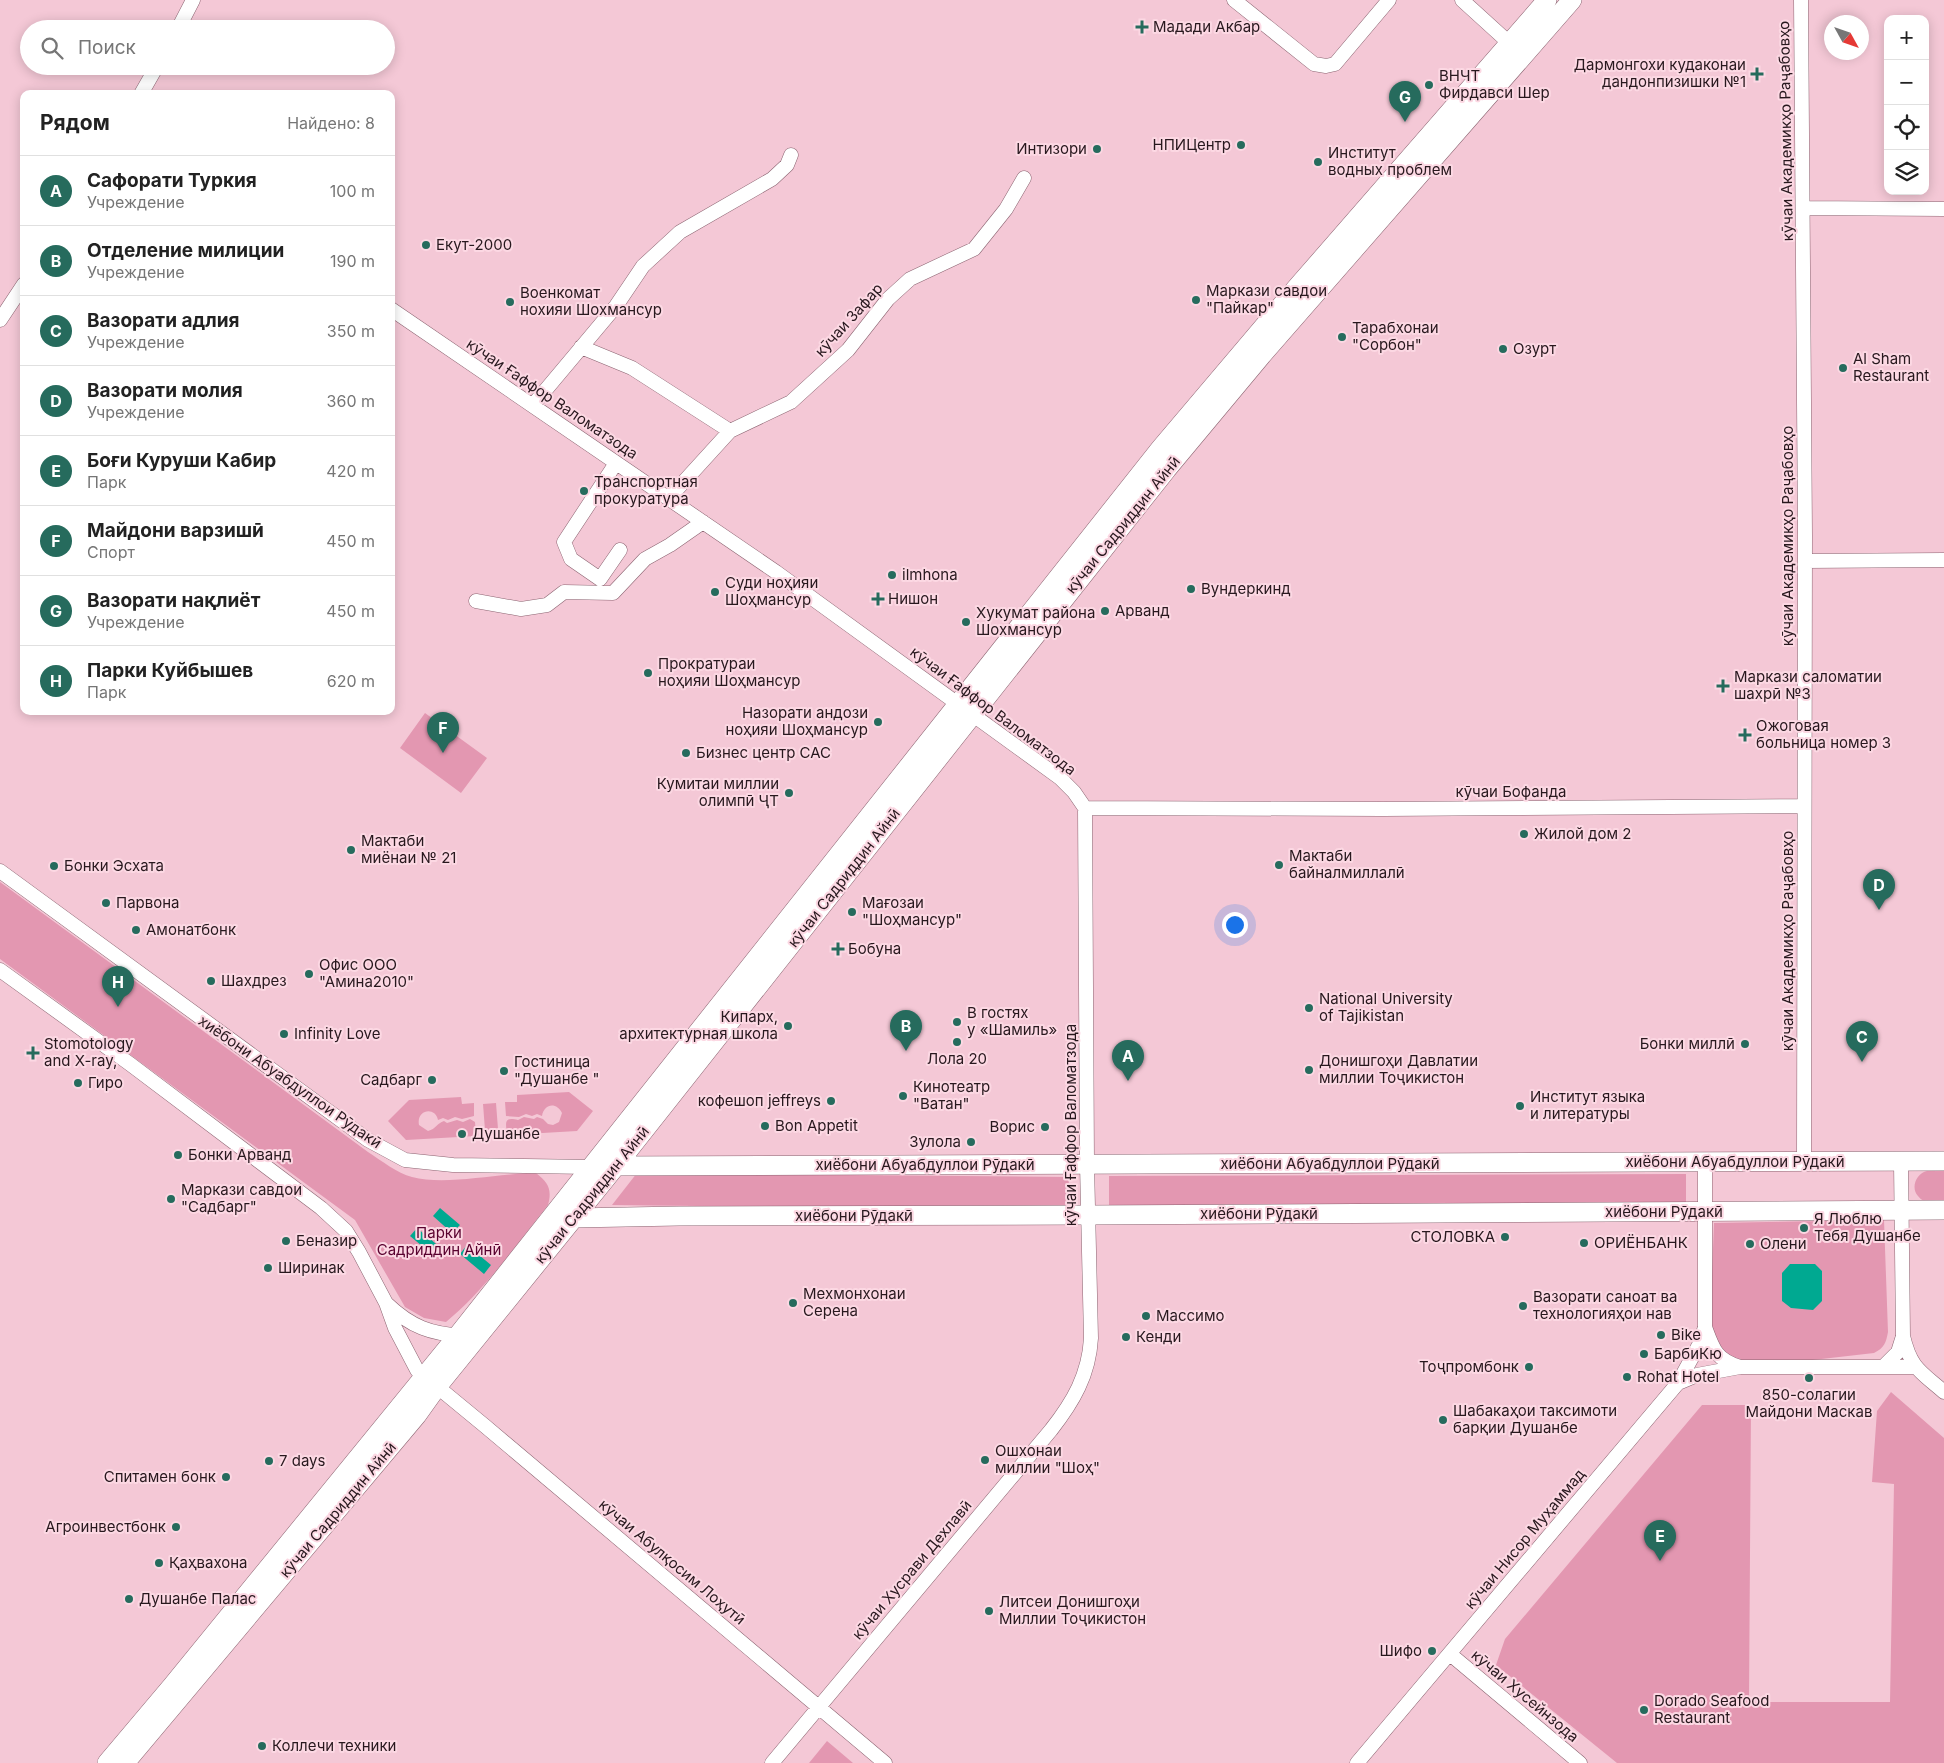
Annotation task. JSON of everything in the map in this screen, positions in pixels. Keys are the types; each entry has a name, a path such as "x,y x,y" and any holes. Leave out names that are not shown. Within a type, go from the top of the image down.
{"highway":[{"name":"кӯчаи Садриддин Айнӣ","path":"430,1382 478,1336 616,1166 957,704 1119,515 1191,426 1323,271 1509,43 1547,0"},
{"name":"кӯчаи Садриддин Айнӣ","path":"1323,271 1524,56 1572,0"},
{"name":"кӯчаи Садриддин Айнӣ","path":"107,1763 356,1474 417,1415 430,1382 458,1335 592,1167 972,715 1119,515"},
{"name":"хиёбони Абуабдуллои Рӯдакӣ","path":"592,1167 1944,1161"},
{"name":"хиёбони Рӯдакӣ","path":"574,1218 1944,1210"},
{"name":"кӯчаи Садриддин Айнӣ","path":"125,1763 356,1474"}],"street":[{"path":"183,20 193,0"},
{"path":"1234,0 1314,64 1326,66 1335,64 1389,0"},
{"path":"1462,0 1524,56"},
{"name":"кӯчаи Академикҳо Раҷабовҳо","path":"1801,0 1805,561 1804,1162"},
{"path":"143,90 152,75"},
{"path":"533,406 616,306 643,266 680,232 772,179 787,165 791,155"},
{"name":"кӯчаи Зафар","path":"669,498 730,431 791,402 848,350 888,299 910,279 974,248 1006,209 1024,178"},
{"path":"1803,208 1944,209"},
{"path":"0,320 20,290"},
{"name":"кӯчаи Ғаффор Валоматзода","path":"395,312 669,498 822,605 1060,778 1074,792 1085,808 1090,1348 1084,1377 1075,1396"},
{"path":"582,347 632,368 730,431"},
{"path":"616,463 564,542 571,559 600,579 620,550"},
{"path":"476,601 520,609 547,605 564,592 613,593 645,558 670,545 703,522"},
{"path":"1805,561 1944,560"},
{"name":"кӯчаи Бофанда","path":"1085,808 1383,809 1804,806"},
{"name":"хиёбони Абуабдуллои Рӯдакӣ","path":"0,871 368,1140 406,1160 453,1165 592,1167"},
{"path":"0,970 130,1064 321,1208 346,1231 372,1274 408,1355 417,1370 430,1382"},
{"name":"кӯчаи Нисор Муҳаммад","path":"1357,1763 1678,1384 1700,1343 1705,1327 1705,1162"},
{"path":"1901,1162 1903,1336 1914,1367 1944,1392"},
{"path":"386,1303 399,1315 420,1328 437,1333 478,1336"},
{"name":"кӯчаи Нисор Муҳаммад","path":"1705,1327 1717,1355 1725,1362 1740,1367"},
{"path":"1884,1366 1898,1352 1903,1336"},
{"path":"1678,1384 1697,1374 1740,1367 1914,1367"},
{"name":"кӯчаи Абулқосим Лоҳутӣ","path":"430,1382 886,1763"},
{"name":"кӯчаи Хусрави Дехлавӣ","path":"772,1763 1051,1430 1075,1396"},
{"name":"кӯчаи Хусейнзода","path":"1450,1654 1580,1763"}],"green space":[{"path":"425,713 487,758 461,793 400,748"},
{"name":"Парки Садриддин Айнӣ","path":"0,882 395,1170 412,1177 441,1180 536,1173 547,1184 550,1195 548,1205 487,1281 446,1322 424,1318 405,1307 355,1220 0,959"},
{"path":"569,1092 593,1111 577,1131 507,1135 506,1122 510,1119 518,1120 524,1117 534,1119 537,1117 553,1125 559,1122 562,1113 557,1107 548,1106 545,1108 542,1116 526,1114 519,1117 506,1116 505,1102 517,1102 517,1095"},
{"path":"461,1097 462,1104 474,1103 474,1116 462,1119 455,1117 448,1120 443,1118 438,1120 430,1111 420,1116 419,1125 428,1131 444,1121 447,1123 457,1120 463,1122 470,1119 475,1122 476,1136 406,1140 388,1121 409,1100"},
{"path":"496,1103 498,1129 485,1130 483,1104"},
{"path":"1927,1171 1944,1171 1944,1205 1926,1202 1920,1199 1916,1192 1915,1185 1918,1177"},
{"path":"637,1173 1069,1177 1068,1210 612,1205"},
{"path":"1686,1174 1686,1206 1109,1209 1109,1176"},
{"path":"1884,1220 1888,1332 1885,1342 1880,1349 1874,1353 1804,1361 1738,1361 1726,1353 1710,1327 1714,1223"},
{"path":"1891,1392 1944,1438 1944,1763 1617,1763 1496,1665 1505,1639 1702,1405 1751,1405 1749,1702 1890,1702 1894,1484 1872,1482 1877,1411"},
{"path":"827,1741 853,1763 809,1763"}],"shaded area":[{"path":"440,1208 460,1225 452,1233 433,1216"},
{"path":"417,1228 441,1248 434,1256 410,1236"},
{"path":"467,1245 491,1265 484,1274 460,1254"},
{"path":"1790,1264 1815,1264 1822,1271 1822,1301 1813,1310 1791,1308 1782,1301 1782,1273"}],"place":[{"name":"Мадади Акбар","path":"1142,27"},
{"name":"Дармонгохи кудаконаи дандонпизишки №1","path":"1757,74"},
{"name":"ВНЧТ Фирдавси Шер","path":"1429,85"},
{"name":"Вазорати нақлиёт","path":"1405,122"},
{"name":"НПИЦентр","path":"1241,145"},
{"name":"Интизори","path":"1097,149"},
{"name":"Институт водных проблем","path":"1318,162"},
{"name":"Екут-2000","path":"426,245"},
{"name":"Маркази савдои \"Пайкар\"","path":"1196,300"},
{"name":"Военкомат нохияи Шохмансур","path":"510,302"},
{"name":"Тарабхонаи \"Сорбон\"","path":"1342,337"},
{"name":"Озурт","path":"1503,349"},
{"name":"Al Sham Restaurant","path":"1843,368"},
{"name":"Транспортная прокуратура","path":"584,491"},
{"name":"ilmhona","path":"892,575"},
{"name":"Вундеркинд","path":"1191,589"},
{"name":"Суди ноҳияи Шоҳмансур","path":"715,592"},
{"name":"Нишон","path":"878,599"},
{"name":"Арванд","path":"1105,611"},
{"name":"Хукумат района Шохмансур","path":"966,622"},
{"name":"Прократураи ноҳияи Шоҳмансур","path":"648,673"},
{"name":"Маркази саломатии шахрӣ №3","path":"1723,686"},
{"name":"Назорати андози ноҳияи Шоҳмансур","path":"878,722"},
{"name":"Ожоговая больница номер 3","path":"1745,735"},
{"name":"Майдони варзишӣ","path":"443,753"},
{"name":"Бизнес центр САС","path":"686,753"},
{"name":"Кумитаи миллии олимпӣ ҶТ","path":"789,793"},
{"name":"Жилой дом 2","path":"1524,834"},
{"name":"Мактаби миёнаи № 21","path":"351,850"},
{"name":"Мактаби байналмиллалӣ","path":"1279,865"},
{"name":"Бонки Эсхата","path":"54,866"},
{"name":"Парвона","path":"106,903"},
{"name":"Вазорати молия","path":"1879,910"},
{"name":"Мағозаи \"Шоҳмансур\"","path":"852,912"},
{"name":"Амонатбонк","path":"136,930"},
{"name":"Бобуна","path":"838,949"},
{"name":"Офис ООО \"Амина2010\"","path":"309,974"},
{"name":"Шахдрез","path":"211,981"},
{"name":"Парки Куйбышев","path":"118,1007"},
{"name":"National University of Tajikistan","path":"1309,1008"},
{"name":"В гостях у «Шамиль»","path":"957,1022"},
{"name":"Кипарх, архитектурная школа","path":"788,1026"},
{"name":"Infinity Love","path":"284,1034"},
{"name":"Лола 20","path":"957,1042"},
{"name":"Бонки миллӣ","path":"1745,1044"},
{"name":"Отделение милиции","path":"906,1051"},
{"name":"Stomotology and X-ray,","path":"33,1053"},
{"name":"Вазорати адлия","path":"1862,1062"},
{"name":"Донишгоҳи Давлатии миллии Тоҷикистон","path":"1309,1070"},
{"name":"Гостиница \"Душанбе \"","path":"504,1071"},
{"name":"Садбарг","path":"432,1080"},
{"name":"Сафорати Туркия","path":"1128,1081"},
{"name":"Гиро","path":"78,1083"},
{"name":"Кинотеатр \"Ватан\"","path":"903,1096"},
{"name":"кофешоп jeffreys","path":"831,1101"},
{"name":"Институт языка и литературы","path":"1520,1106"},
{"name":"Bon Appetit","path":"765,1126"},
{"name":"Ворис","path":"1045,1127"},
{"name":"Душанбе","path":"462,1134"},
{"name":"Зулола","path":"971,1142"},
{"name":"Бонки Арванд","path":"178,1155"},
{"name":"Маркази савдои \"Садбарг\"","path":"171,1199"},
{"name":"Я Люблю Тебя Душанбе","path":"1804,1228"},
{"name":"СТОЛОВКА","path":"1505,1237"},
{"name":"Беназир","path":"286,1241"},
{"name":"ОРИЁНБАНК","path":"1584,1243"},
{"name":"Олени","path":"1750,1244"},
{"name":"Ширинак","path":"268,1268"},
{"name":"Мехмонхонаи Серена","path":"793,1303"},
{"name":"Вазорати саноат ва технологияҳои нав","path":"1523,1306"},
{"name":"Массимо","path":"1146,1316"},
{"name":"Bike","path":"1661,1335"},
{"name":"Кенди","path":"1126,1337"},
{"name":"БарбиКю","path":"1644,1354"},
{"name":"Тоҷпромбонк","path":"1529,1367"},
{"name":"Rohat Hotel","path":"1627,1377"},
{"name":"850-солагии Майдони Маскав","path":"1809,1378"},
{"name":"Шабакаҳои таксимоти барқии Душанбе","path":"1443,1420"},
{"name":"Ошхонаи миллии \"Шоҳ\"","path":"985,1460"},
{"name":"7 days","path":"269,1461"},
{"name":"Спитамен бонк","path":"226,1477"},
{"name":"Агроинвестбонк","path":"176,1527"},
{"name":"Боғи Куруши Кабир","path":"1660,1561"},
{"name":"Қаҳвахона","path":"159,1563"},
{"name":"Душанбе Палас","path":"129,1599"},
{"name":"Литсеи Донишгоҳи Миллии Тоҷикистон","path":"989,1611"},
{"name":"Шифо","path":"1432,1651"},
{"name":"Dorado Seafood Restaurant","path":"1644,1710"},
{"name":"Коллечи техники","path":"262,1746"}]}
